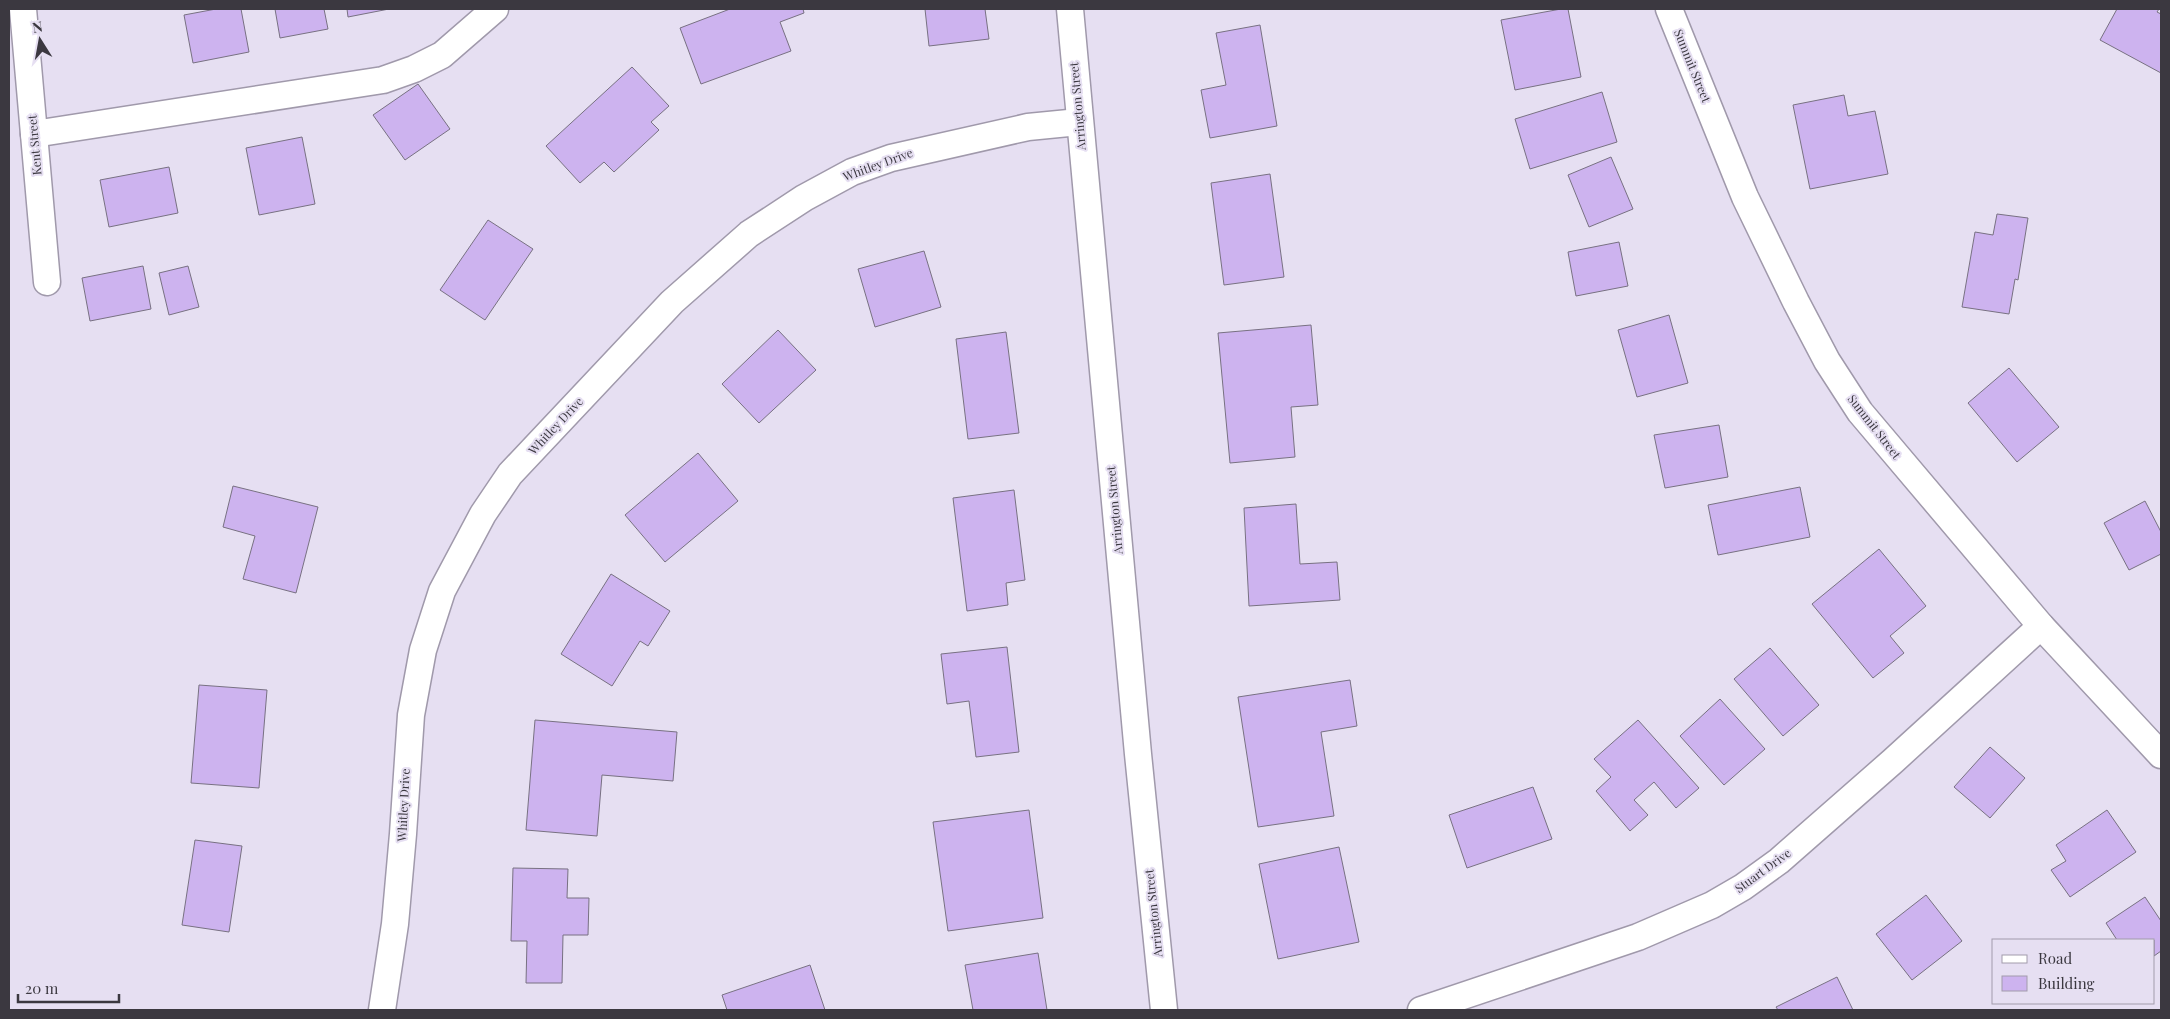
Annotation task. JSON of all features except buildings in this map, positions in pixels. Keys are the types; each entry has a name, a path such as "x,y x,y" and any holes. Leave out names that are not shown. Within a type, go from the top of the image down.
{"street":[{"name":"Kent Street","path":"23,9 47,282"},
{"path":"34,134 383,80 414,69 442,54 495,9"},
{"name":"Arrington Street","path":"1070,9 1164,1010"},
{"name":"Summit Street","path":"1669,9 1745,197 1827,361 1860,412 2041,626 2161,755"},
{"name":"Whitley Drive","path":"382,1010 396,915 404,834 411,715 422,650 442,591 483,514 510,474 672,302 749,234 804,198 852,172 906,154 1028,127 1080,122"},
{"name":"Stuart Drive","path":"1421,1010 1454,1005 1638,937 1712,905 1743,887 1780,861 2041,626"}]}
